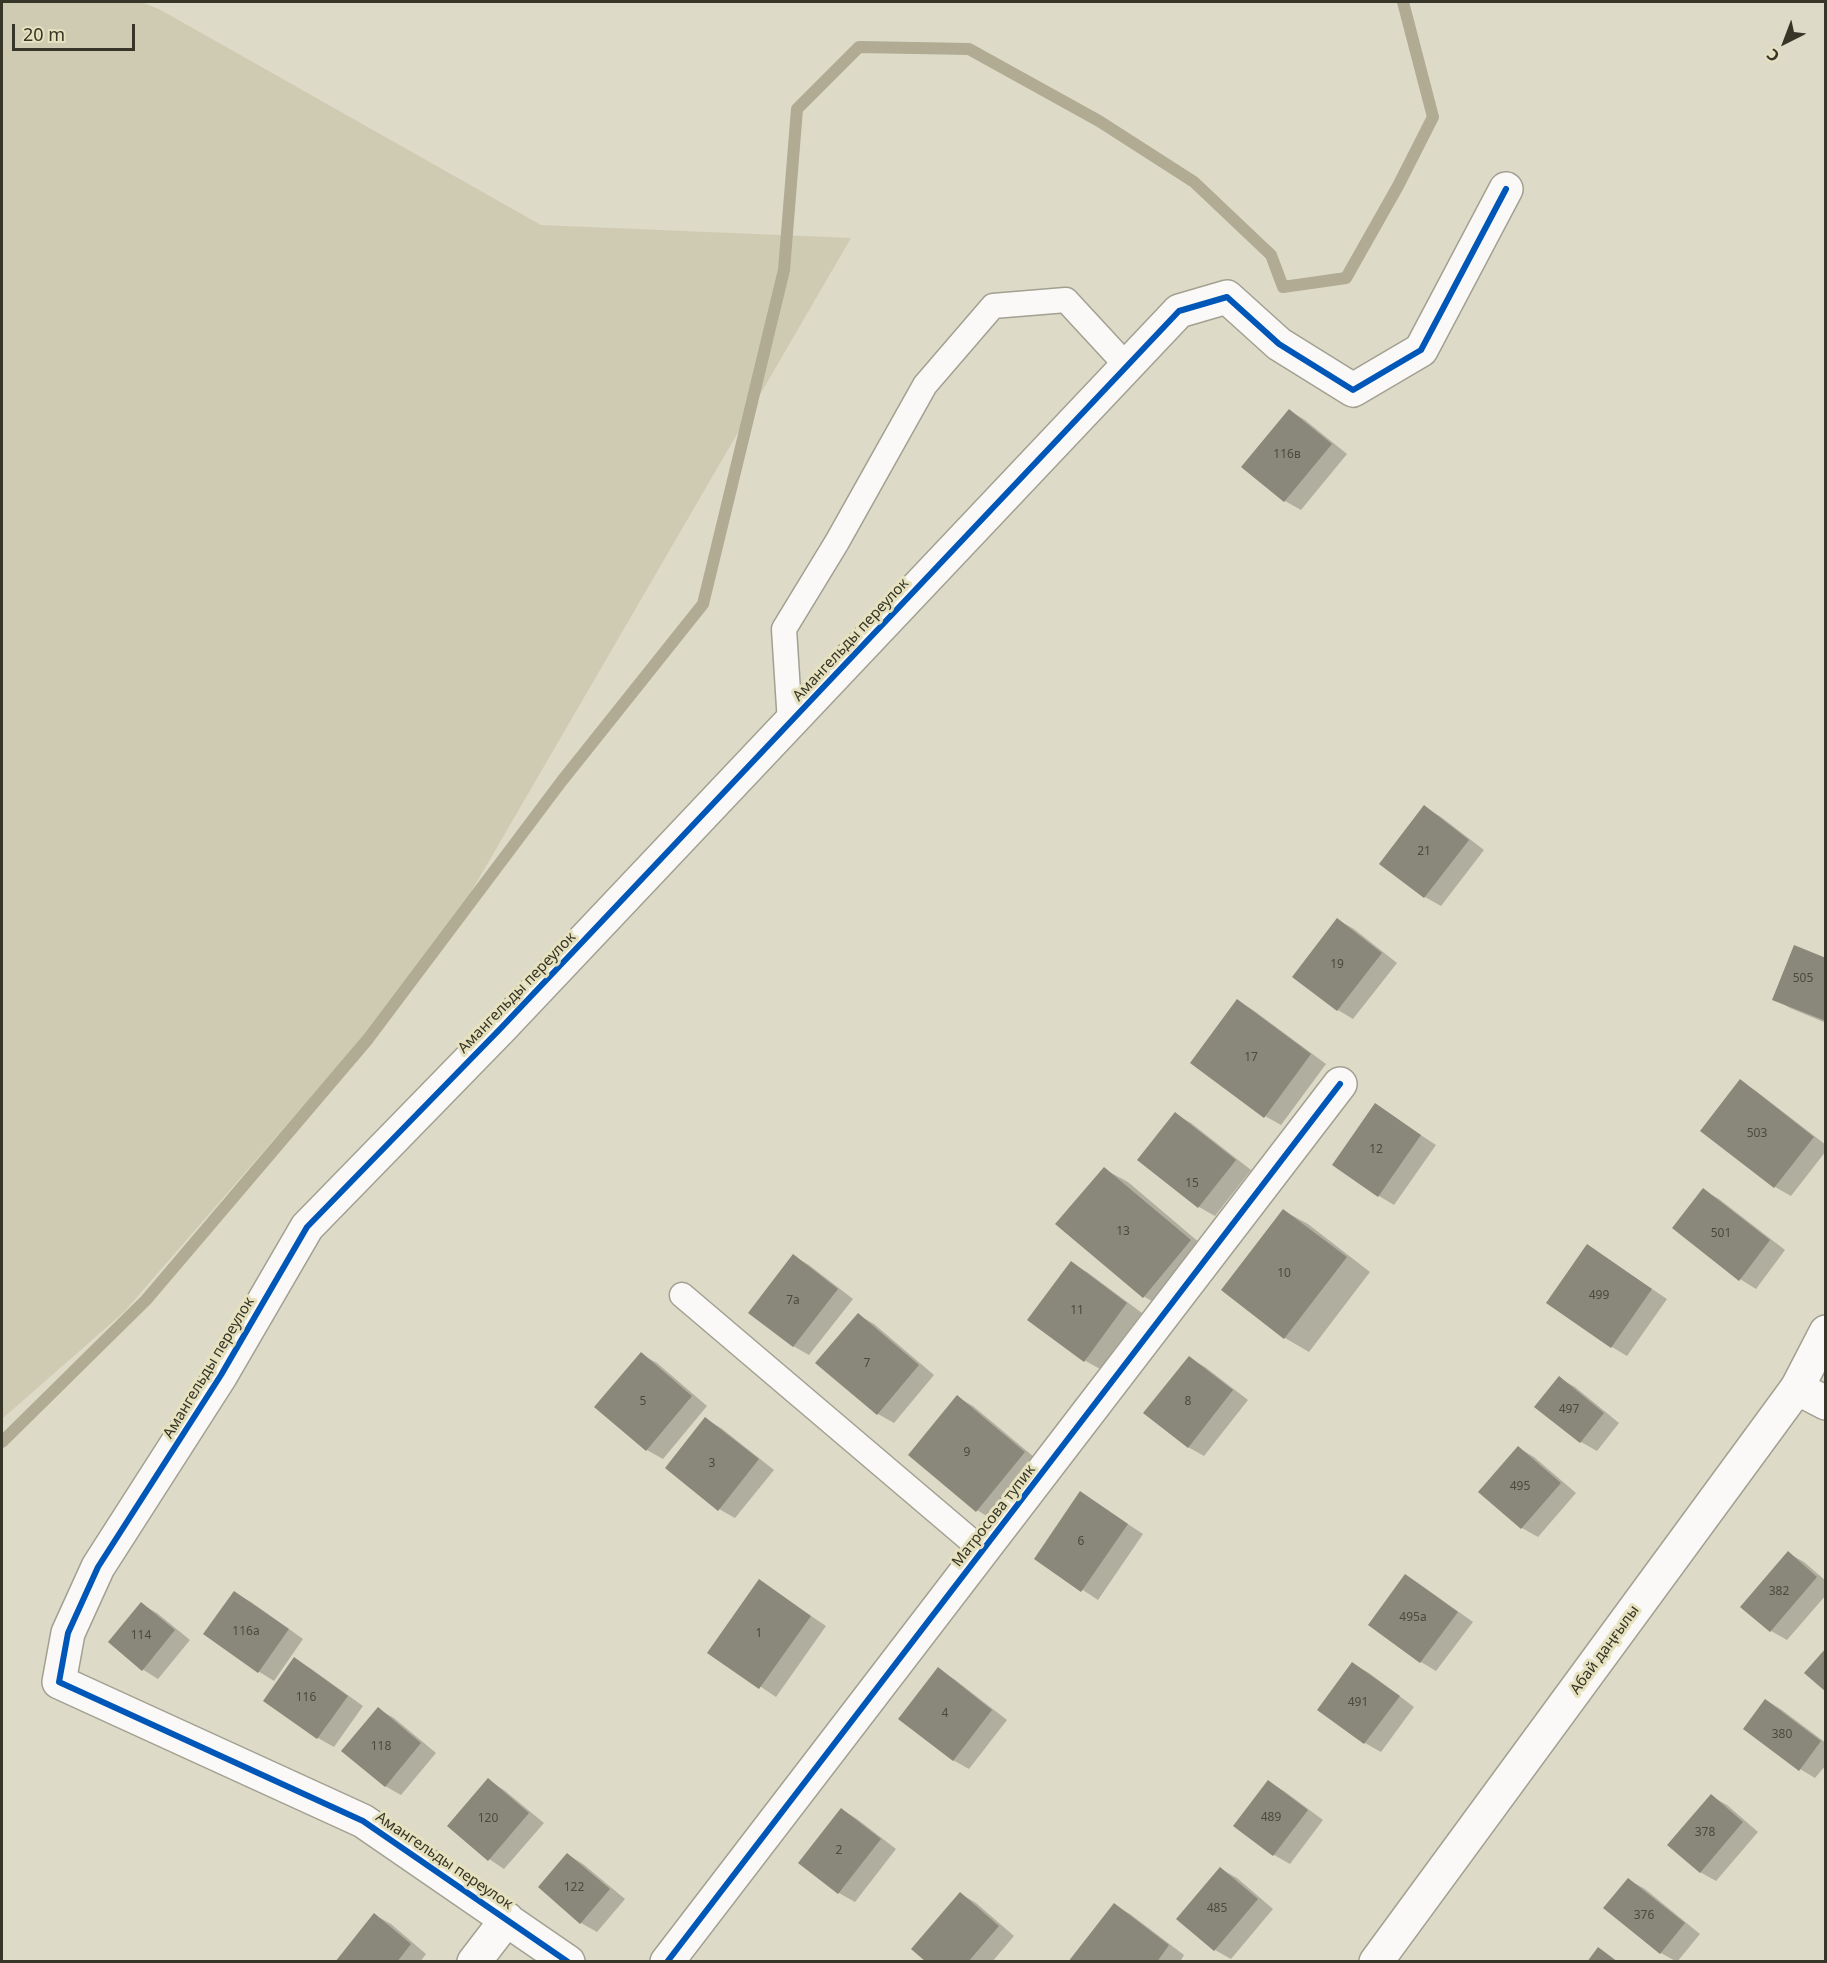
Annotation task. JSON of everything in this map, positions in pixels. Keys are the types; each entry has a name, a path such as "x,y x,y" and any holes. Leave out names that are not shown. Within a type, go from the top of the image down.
{"street":[{"name":"Амангельды переулок","path":"568,1962 363,1821 59,1682 68,1633 99,1567 221,1375 307,1227 510,1019 1179,311 1227,297 1279,344 1353,390 1421,350 1506,189"},
{"name":"Матросова тупик","path":"667,1962 1340,1084"},
{"name":"Абай даңғылы","path":"1376,1962 1797,1388 1826,1332"},
{"path":"1797,1388 1826,1403"},
{"path":"474,1962 507,1919"}],"lane":[{"path":"790,723 784,629 837,542 925,385 993,306 1066,300 1127,366"},
{"path":"682,1295 982,1550"}],"shaded area":[{"path":"2,2 141,2 159,9 541,225 851,238 435,954 124,1312 2,1419"}],"building":[{"path":"1289,409 1332,444 1284,502 1241,467"},
{"path":"1424,805 1469,840 1424,898 1379,864"},
{"path":"1337,918 1382,953 1337,1011 1292,977"},
{"path":"1794,945 1826,958 1826,1021 1772,1000"},
{"path":"1237,999 1311,1054 1264,1118 1190,1063"},
{"path":"1740,1079 1814,1137 1774,1188 1700,1131"},
{"path":"1375,1103 1421,1135 1378,1197 1332,1165"},
{"path":"1175,1112 1236,1160 1198,1208 1137,1160"},
{"path":"1104,1167 1191,1240 1143,1298 1055,1224"},
{"path":"1703,1188 1770,1240 1739,1281 1672,1228"},
{"path":"1283,1209 1347,1257 1284,1339 1221,1290"},
{"path":"1587,1244 1652,1289 1611,1348 1546,1303"},
{"path":"793,1254 838,1289 793,1347 748,1313"},
{"path":"1071,1261 1127,1303 1084,1362 1027,1320"},
{"path":"858,1313 919,1365 877,1415 815,1363"},
{"path":"641,1352 692,1396 646,1451 594,1407"},
{"path":"1189,1356 1233,1390 1188,1448 1143,1413"},
{"path":"1559,1376 1604,1413 1580,1443 1534,1407"},
{"path":"957,1395 1025,1452 976,1512 908,1455"},
{"path":"705,1417 759,1459 718,1511 665,1468"},
{"path":"1518,1446 1561,1483 1521,1529 1478,1492"},
{"path":"1080,1491 1128,1524 1081,1592 1034,1559"},
{"path":"1788,1551 1817,1577 1770,1632 1740,1607"},
{"path":"1405,1574 1458,1612 1420,1663 1368,1625"},
{"path":"759,1579 811,1616 759,1689 707,1653"},
{"path":"234,1591 289,1629 258,1673 203,1634"},
{"path":"141,1602 175,1630 142,1671 108,1642"},
{"path":"1826,1648 1826,1692 1804,1673"},
{"path":"294,1657 348,1696 317,1739 263,1701"},
{"path":"1352,1662 1400,1696 1364,1744 1317,1710"},
{"path":"938,1667 992,1710 953,1761 898,1719"},
{"path":"1765,1699 1821,1741 1799,1771 1743,1729"},
{"path":"378,1707 421,1743 385,1787 341,1751"},
{"path":"488,1778 529,1813 488,1861 447,1826"},
{"path":"1268,1780 1308,1810 1273,1856 1233,1826"},
{"path":"1711,1794 1743,1822 1700,1873 1667,1845"},
{"path":"841,1808 881,1839 838,1894 798,1863"},
{"path":"567,1853 610,1889 580,1924 538,1887"},
{"path":"1220,1867 1258,1899 1214,1951 1176,1919"},
{"path":"1628,1878 1685,1923 1660,1954 1603,1908"},
{"path":"960,1892 999,1926 968,1962 926,1962 911,1949"},
{"path":"1114,1903 1169,1945 1157,1962 1068,1962"},
{"path":"374,1913 411,1944 397,1962 335,1962"},
{"path":"1598,1947 1618,1962 1587,1962"}],"waterway":[{"path":"2,1442 146,1300 368,1039 561,782 703,604 784,270 797,109 859,47 969,49 1099,121 1194,182 1271,255 1283,287 1346,278 1398,186 1433,117 1403,2"}],"cycle path":[{"path":"568,1962 363,1821 59,1682 68,1633 98,1567 221,1375 307,1227 501,1028 1179,311 1227,297 1279,344 1353,390 1421,350 1506,189"},
{"path":"667,1962 1340,1084"}]}
